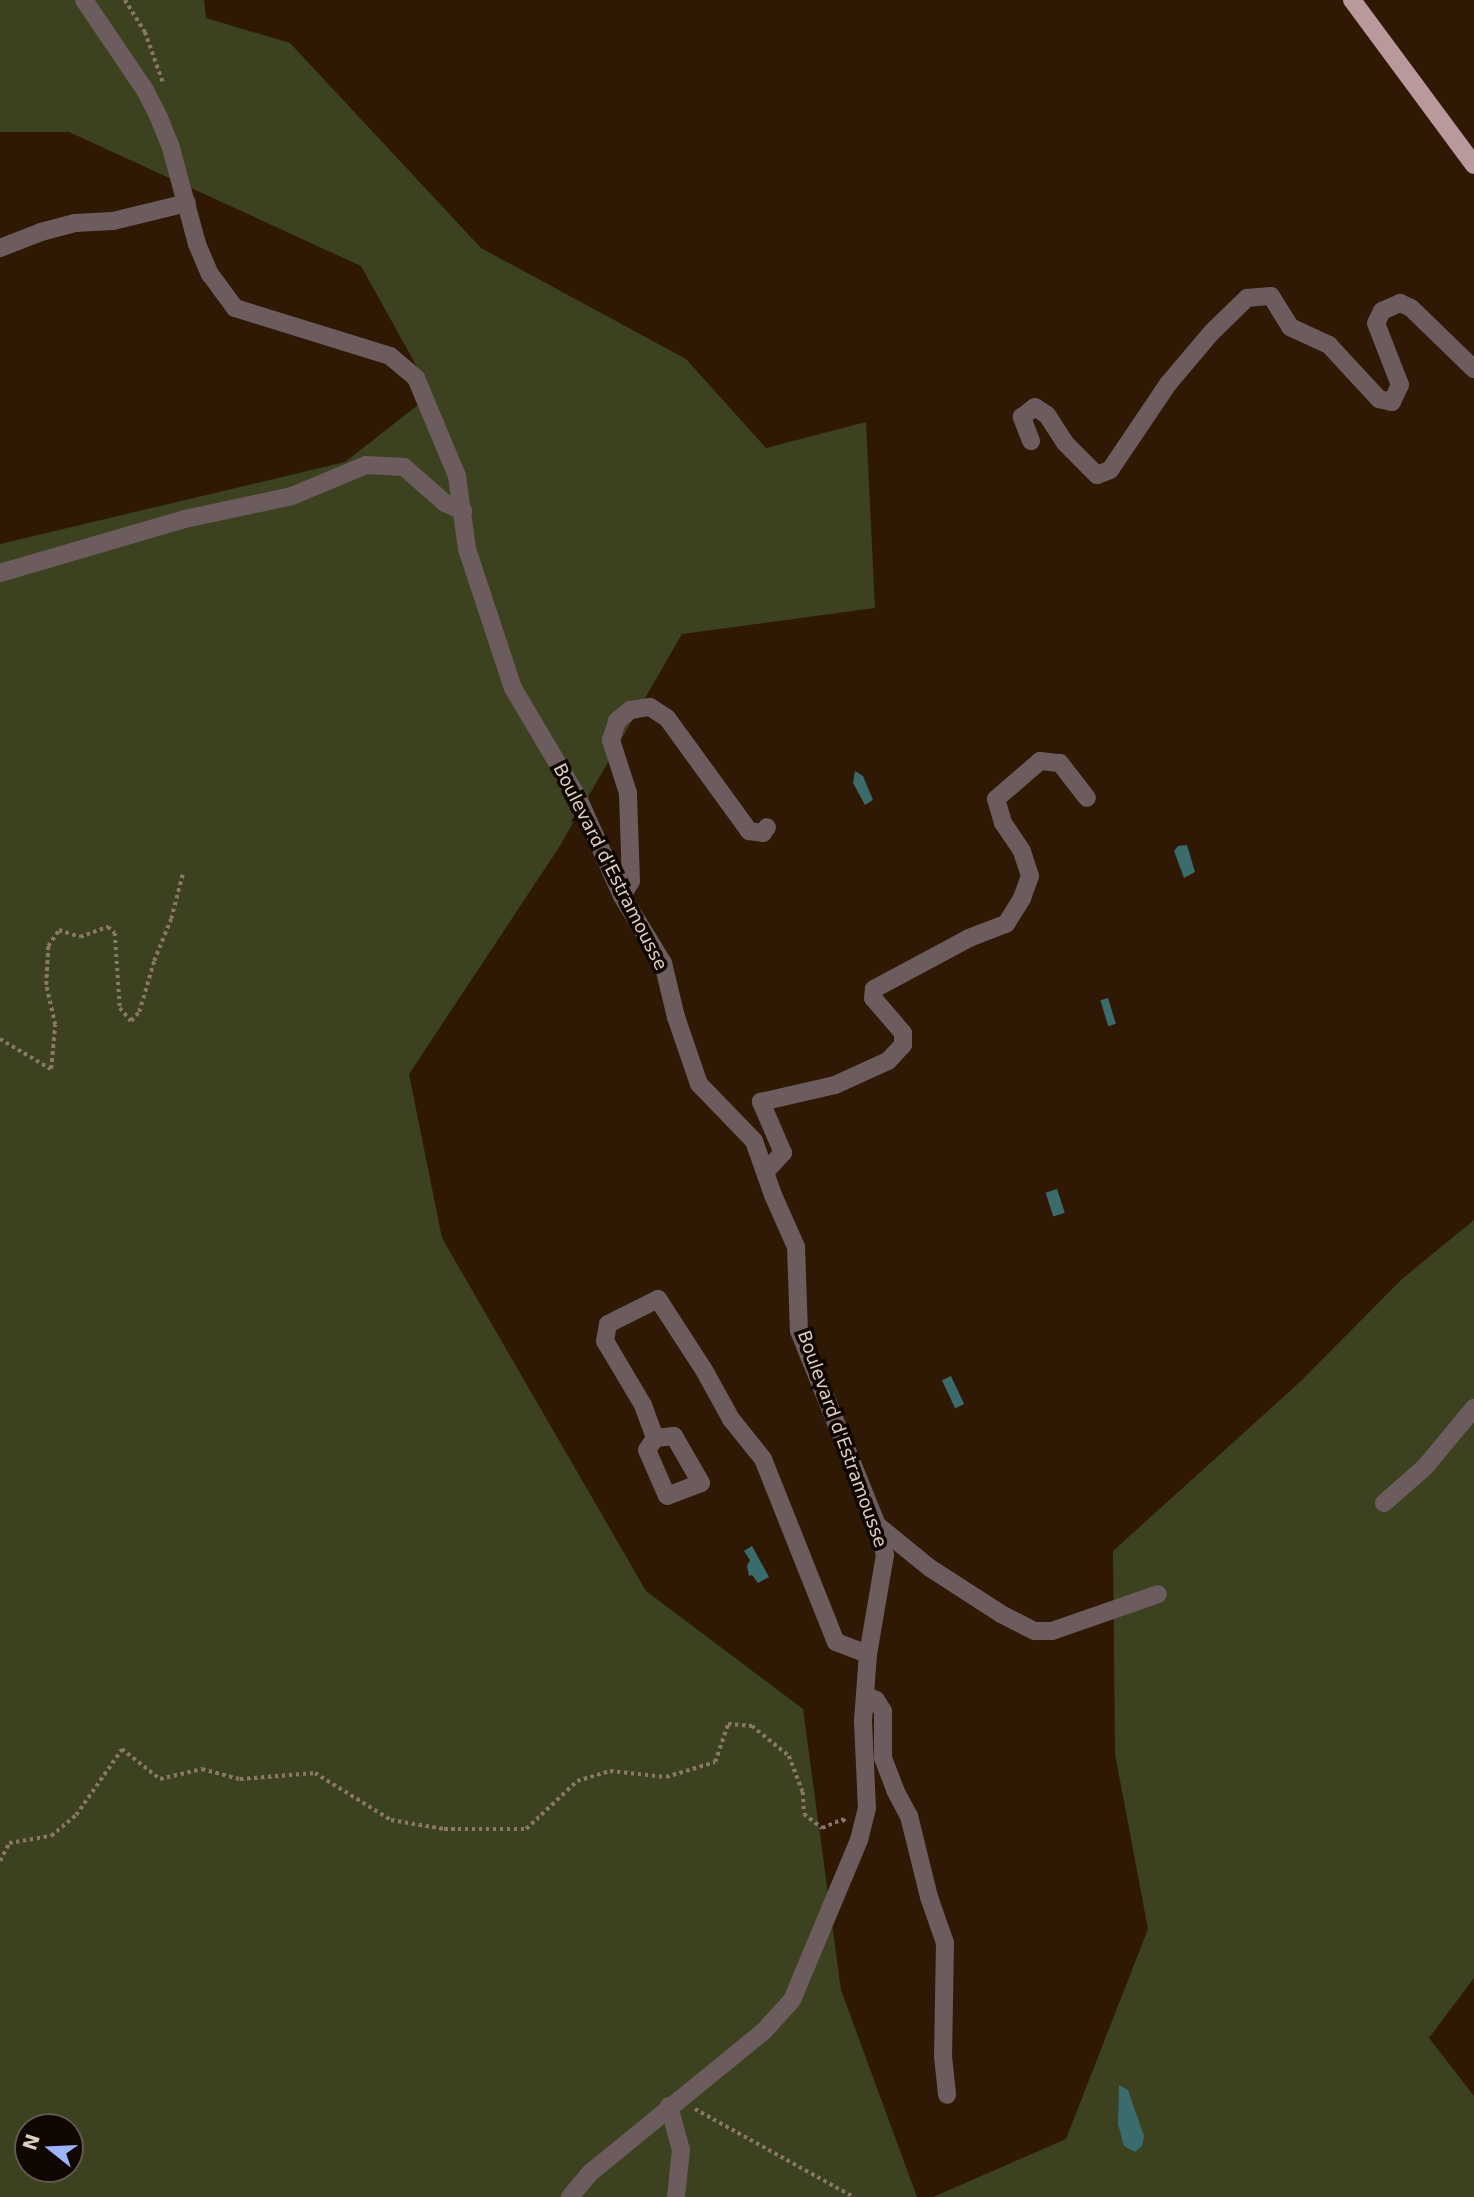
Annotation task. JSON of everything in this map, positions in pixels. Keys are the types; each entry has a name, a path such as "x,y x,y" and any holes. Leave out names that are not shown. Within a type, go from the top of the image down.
{"main road":[{"path":"1352,0 1474,165"}],"street":[{"name":"Boulevard d'Estramousse","path":"85,0 145,90 159,118 171,148 197,244 205,264 235,308 390,356 416,378 457,476 467,549 513,688 578,797 622,896 663,963 676,1017 699,1084 754,1141 766,1171 796,1247 799,1331 877,1525 885,1555 868,1654 863,1721 867,1808 859,1840 792,2000 764,2031 590,2173 570,2197"},
{"path":"0,248 41,232 75,223 113,221 187,203"},
{"path":"1031,441 1022,417 1035,407 1047,415 1065,443 1097,475 1110,470 1168,384 1212,332 1247,298 1271,296 1290,327 1329,345 1379,399 1392,402 1400,385 1376,323 1382,311 1400,303 1411,308 1474,369"},
{"path":"0,573 185,519 292,496 366,465 404,467 445,503 463,510"},
{"path":"622,896 631,881 628,793 611,740 617,721 630,710 650,708 667,718 749,831 763,833 767,827"},
{"path":"766,1171 783,1153 761,1102 835,1085 888,1061 903,1045 903,1033 873,998 874,989 969,938 1006,924 1022,898 1030,876 1022,851 1003,823 996,799 1040,761 1060,764 1087,798"},
{"path":"655,1438 643,1405 606,1341 608,1324 658,1299 704,1370 731,1419 763,1459 836,1642 868,1654"},
{"path":"1384,1503 1425,1467 1474,1408"},
{"path":"877,1525 930,1568 1001,1614 1035,1631 1052,1631 1158,1594"},
{"path":"865,1695 876,1700 883,1711 883,1758 895,1790 909,1816 929,1897 945,1943 943,2056 947,2095"},
{"path":"674,2103 681,2150 676,2197"}],"path":[{"path":"125,0 145,32 167,93"},
{"path":"0,1039 51,1069 55,1025 46,985 48,946 59,930 80,937 108,927 115,933 120,1009 131,1021 139,1012 154,961 171,919 183,873"},
{"path":"0,1861 9,1843 51,1836 76,1815 122,1749 160,1779 202,1769 240,1779 315,1773 391,1820 444,1829 526,1829 578,1781 610,1771 666,1777 715,1762 728,1724 752,1726 789,1756 803,1793 804,1814 821,1828 843,1819 859,1840"},
{"path":"674,2103 854,2197"}],"green space":[{"path":"0,0 204,0 206,18 290,43 481,248 686,359 766,448 866,422 875,608 682,634 558,849 409,1074 442,1238 646,1591 803,1709 841,1990 917,2197 0,2197 0,544 345,462 432,394 361,266 69,132 0,132"},
{"path":"1474,1220 1474,1978 1429,2038 1474,2096 1474,2197 933,2197 1066,2139 1148,1929 1115,1754 1113,1551 1301,1381 1402,1279"}],"water":[{"path":"855,771 863,776 873,800 865,805 853,783"},
{"path":"1187,845 1195,872 1184,878 1174,851 1178,846"},
{"path":"1108,998 1116,1024 1108,1026 1100,1000"},
{"path":"1057,1189 1065,1213 1053,1216 1046,1193"},
{"path":"951,1376 964,1404 955,1408 942,1380"},
{"path":"752,1546 769,1577 758,1583 752,1575 749,1576 747,1566 750,1560 744,1551"},
{"path":"1119,2085 1128,2090 1144,2136 1142,2146 1135,2152 1124,2146 1118,2124"}]}
